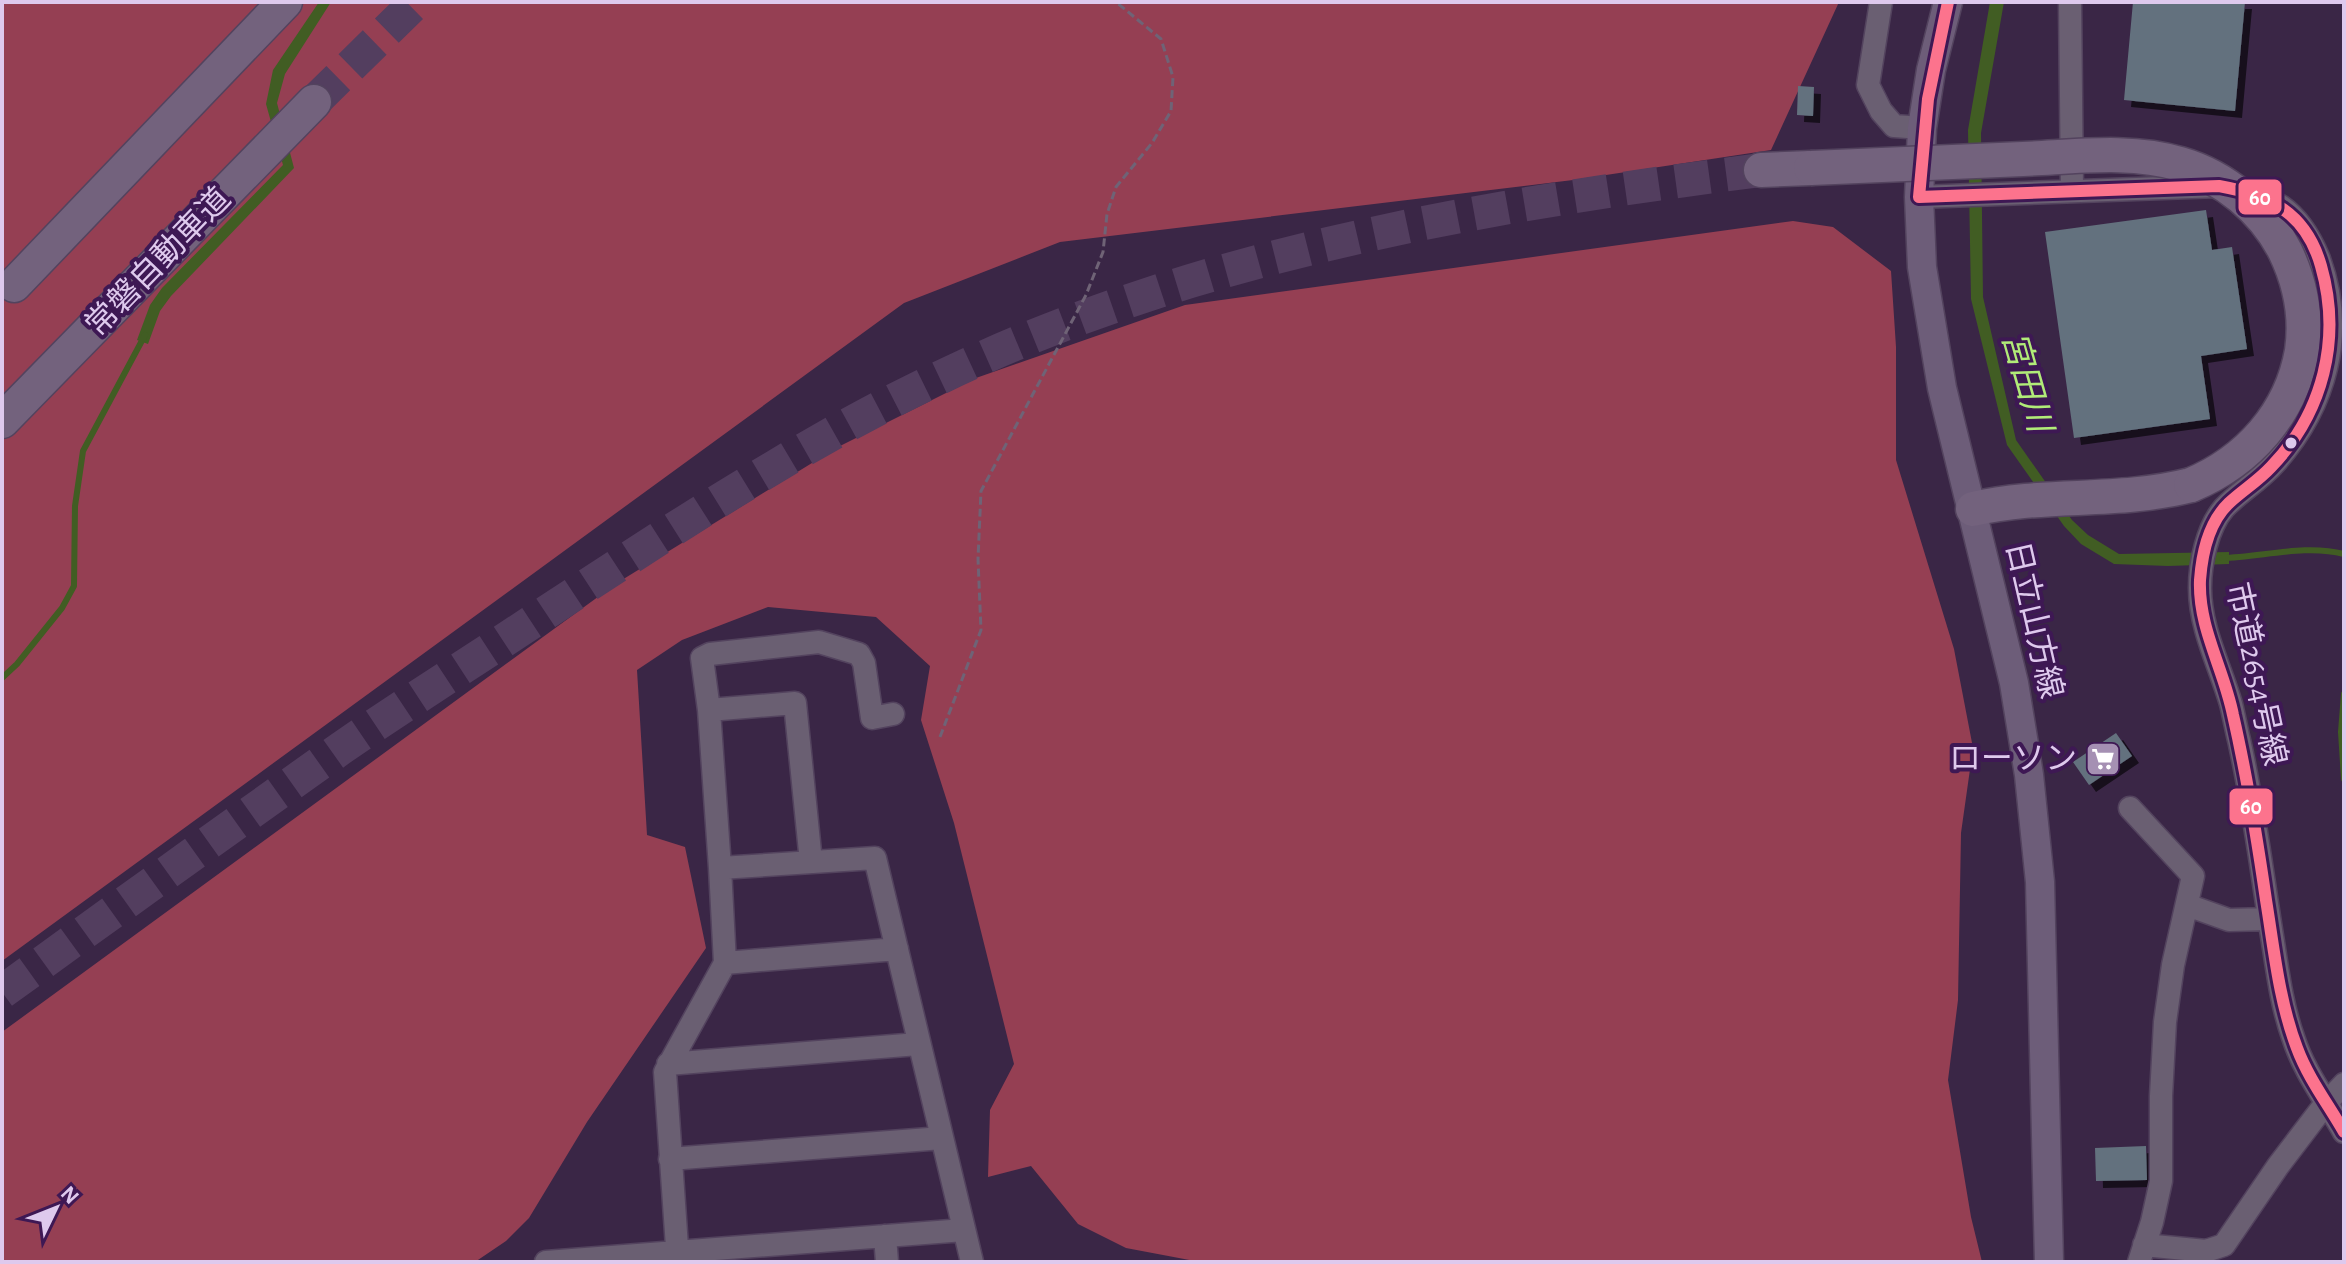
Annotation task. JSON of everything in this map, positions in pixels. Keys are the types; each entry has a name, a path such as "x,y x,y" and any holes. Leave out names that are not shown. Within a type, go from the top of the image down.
{"highway":[{"path":"18,280 285,2"},
{"name":"常磐自動車道","path":"2,421 314,102"},
{"path":"1761,170 2113,156 2160,159 2210,176 2238,194 2273,231 2289,260 2300,291 2304,321 2302,351 2294,380 2281,407 2266,430 2242,456 2214,475 2191,485 2145,495 2011,502 1973,509"}],"main road":[{"name":"日立山方線","path":"1948,2 1931,70 1922,128 1919,197 1922,267 1930,326 2023,726 2040,882 2049,1262"}],"street":[{"path":"1881,2 1868,85 1881,111 1894,126 1922,128"},
{"path":"2070,2 2072,191"},
{"name":"市道2654号線","path":"1919,197 2207,185 2249,190 2274,200 2294,215 2310,237 2322,264 2340,326 2327,375 2304,422 2273,465 2224,509 2210,534 2201,573 2201,609 2231,704 2242,755 2284,1008 2308,1075 2344,1132"},
{"path":"678,1257 665,1072 725,963 709,710 702,658 710,654 819,642 859,654 864,663 872,718 893,714"},
{"path":"709,710 795,703 811,862"},
{"path":"2130,808 2193,876 2173,965 2165,1022 2161,1181 2142,1254 2206,1251 2224,1245 2270,1176 2344,1084"},
{"path":"720,868 875,858 972,1262"},
{"path":"2187,905 2229,920 2269,919"},
{"path":"725,963 897,949"},
{"path":"668,1064 918,1044"},
{"path":"670,1159 942,1138"},
{"path":"546,1262 783,1253 885,1236 964,1230"},
{"path":"885,1236 887,1262"}],"path":[{"path":"940,737 981,630 978,559 981,491 1086,295 1103,252 1107,214 1116,187 1152,143 1171,111 1173,77 1161,39 1116,2"}],"shaded area":[{"path":"2,2 1839,2 1771,150 1573,180 1060,242 904,303 2,961"},
{"path":"319,2 331,2 285,74 277,103 294,168 171,296 160,311 148,344 137,340 150,305 162,288 283,165 266,104 273,70"},
{"path":"1990,2 2004,2 1981,133 1983,297 2016,440 2072,520 2088,535 2119,554 2229,552 2229,564 2114,564 2081,544 2064,526 2007,445 1971,299 1968,130"},
{"path":"1793,221 1833,227 1891,271 1896,347 1896,460 1954,649 1973,748 1961,833 1958,1000 1948,1080 1971,1217 1982,1262 1200,1262 1126,1248 1078,1224 1031,1166 988,1177 990,1110 1014,1064 954,823 921,720 930,666 876,617 768,607 682,640 637,670 647,835 685,847 706,948 587,1122 529,1218 506,1241 475,1262 2,1262 2,1032 617,583 838,447 976,378 1185,305"}],"building":[{"path":"2133,2 2245,2 2235,111 2124,100"},
{"path":"1798,86 1814,87 1813,116 1797,115"},
{"path":"2206,210 2212,250 2232,247 2247,349 2201,356 2210,419 2074,438 2045,232"},
{"name":"ローソン","path":"2116,733 2132,756 2089,785 2073,762"},
{"path":"2146,1146 2147,1180 2096,1181 2095,1148"}],"waterway":[{"path":"2,678 62,608 74,586 75,506 83,451 145,335"},
{"name":"宮田川","path":"2222,558 2314,550 2344,554"},
{"name":"宮田川","path":"2344,694 2341,732 2344,779"}],"tunnel":[{"path":"314,102 416,2"},
{"path":"2,992 340,749 646,547 798,453 956,370 1052,329 1150,294 1249,264 1350,239 1555,199 1761,170"}],"transit line":[{"name":"60","path":"1919,197 1928,99 1948,2"},
{"name":"60","path":"1919,197 2219,186 2254,195 2284,210 2306,232 2314,248 2327,293 2329,321 2328,347 2315,399 2289,446 2216,519 2203,559 2200,598 2238,738 2286,1012 2307,1070 2344,1132"}],"place":[{"name":"ローソン","path":"2103,759"}]}
